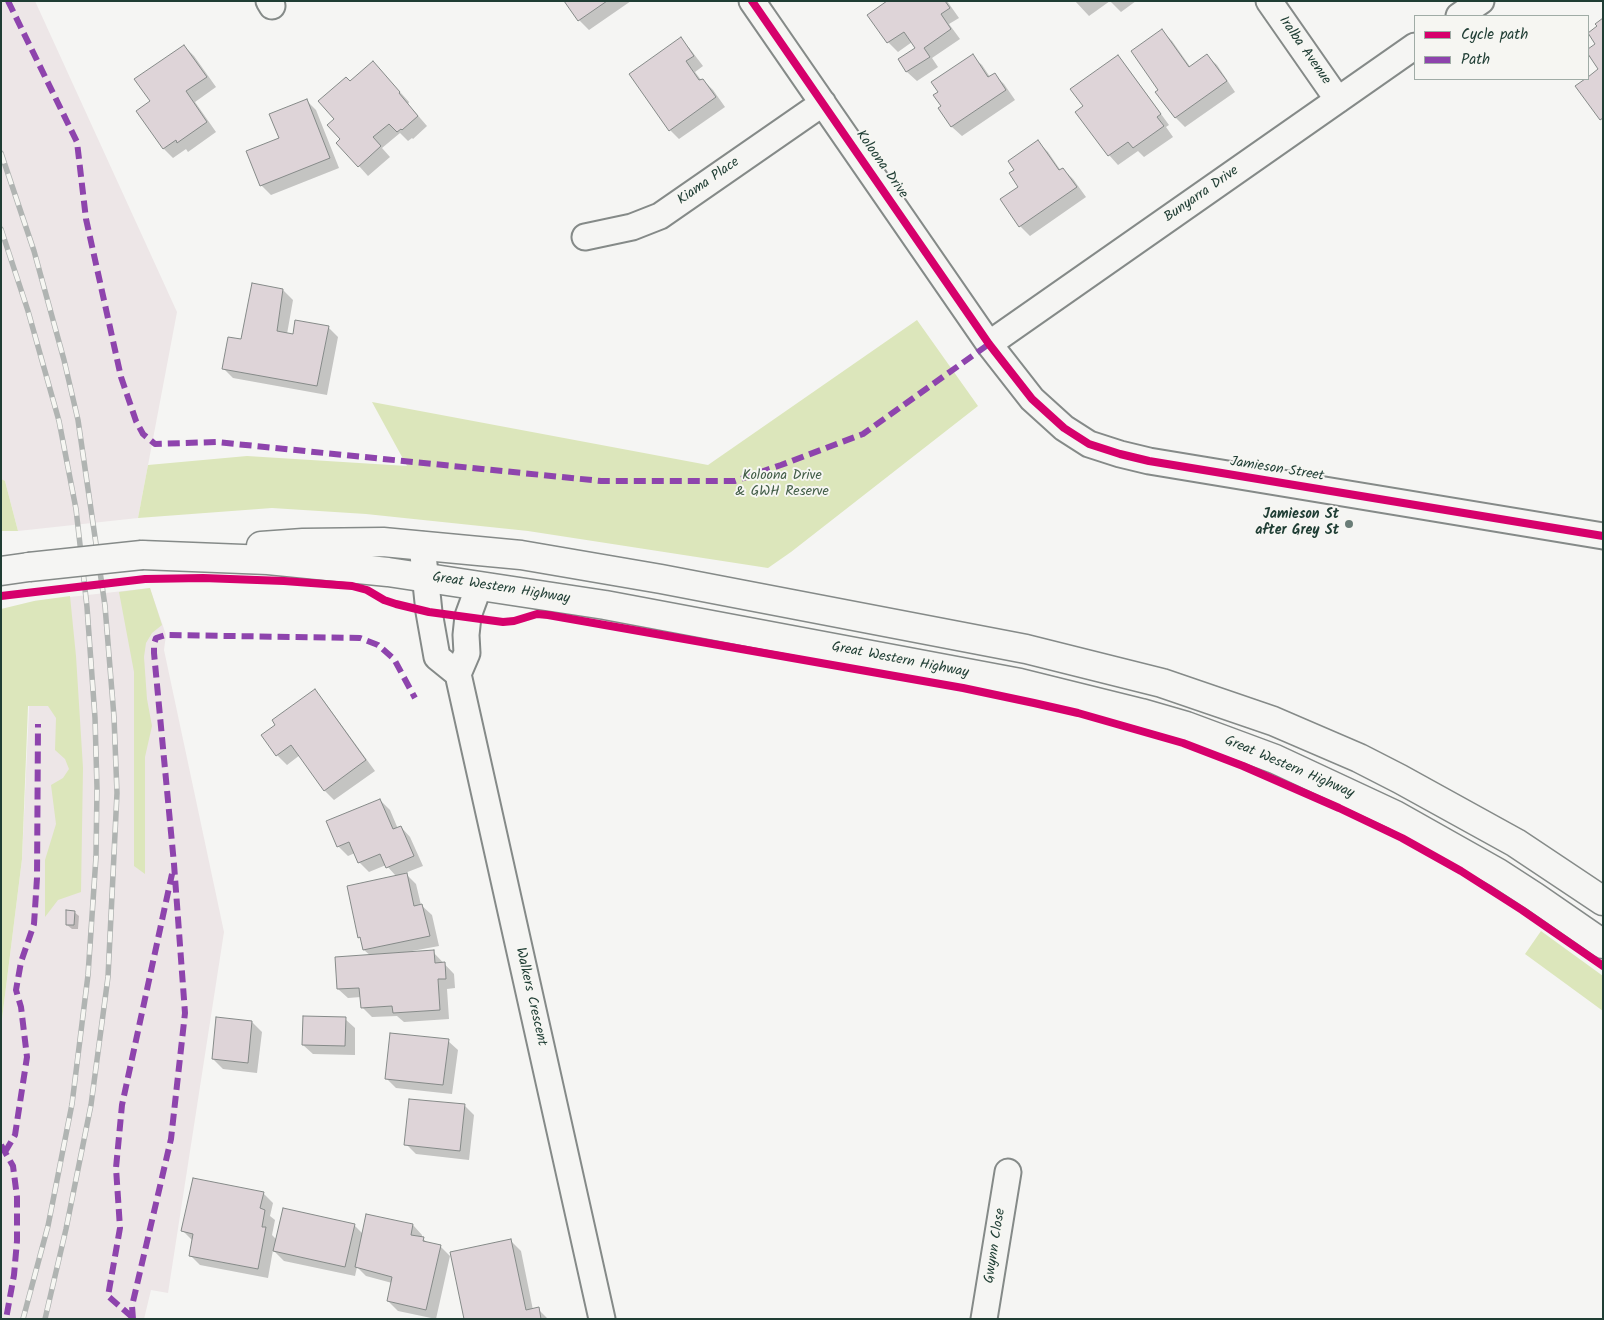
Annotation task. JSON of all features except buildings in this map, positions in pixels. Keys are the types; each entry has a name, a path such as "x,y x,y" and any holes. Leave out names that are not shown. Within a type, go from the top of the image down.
{"main road":[{"name":"Great Western Highway","path":"1,571 142,555 304,543 384,542 521,555 661,579 1026,649 1162,683 1273,721 1367,762 1516,843 1603,901"},
{"name":"Great Western Highway","path":"142,555 268,560 426,577 605,605 1020,683 1141,713 1186,726 1275,759 1395,815 1498,873 1603,944"}],"street":[{"name":"Koloona Drive","path":"752,1 989,344"},
{"name":"Iralba Avenue","path":"1270,1 1338,100"},
{"path":"1460,15 1481,1"},
{"name":"Bunyarra Drive","path":"989,344 1414,47"},
{"name":"Kiama Place","path":"585,237 632,227 660,216 822,103"},
{"name":"Jamieson Street","path":"989,344 1032,399 1047,414 1064,428 1089,444 1120,454 1176,466 1603,536"},
{"path":"422,545 437,657 458,674 466,653 468,616 479,586"},
{"name":"Walkers Crescent","path":"458,674 602,1319"},
{"name":"Gwynn Close","path":"984,1319 1008,1172"}],"shaded area":[{"path":"1,1 35,1 177,312 138,518 18,531 5,481 1,481"},
{"path":"150,588 166,635 164,650 224,932 168,1293 151,1290 144,1319 1,1319 1,1027 22,859 34,601"}],"green space":[{"name":"Koloona Drive & GWH Reserve","path":"917,320 978,406 768,568 528,531 366,514 272,508 138,518 148,465 247,456 407,466 372,402 708,465"},
{"path":"1,479 5,481 18,531 1,531"},
{"path":"150,588 162,625 152,633 146,643 144,657 147,699 152,726 145,757 145,874 134,866 134,672 119,592"},
{"path":"70,596 83,768 81,892 58,900 45,917 45,860 56,824 51,785 63,778 69,769 65,759 55,750 56,718 48,706 28,706 22,859 1,1027 1,609 34,601"},
{"path":"1541,931 1603,976 1603,1011 1525,954"}],"railway":[{"path":"1,153 34,251 64,360 78,420 105,606 114,717 117,793 108,977 91,1105 66,1229 45,1319"},
{"path":"1,229 28,311 59,421 76,509 87,607 95,718 97,788 96,857 88,975 72,1104 48,1226 23,1319"}],"marked path":[{"path":"8,1 77,142 86,219 121,377 136,421 143,434 155,444 216,442 601,481 735,481 863,434 989,344"},
{"path":"133,1319 132,1306 171,1139 185,1013 174,864 154,653 156,638 166,635 360,638 378,645 394,659 415,698"},
{"path":"5,1152 15,1135 27,1057 21,1007 16,990 21,962 34,924 37,878 38,724"},
{"path":"132,1317 108,1296 120,1228 116,1168 122,1105 172,874"},
{"path":"1,1145 13,1166 17,1197 17,1241 14,1275 6,1319"}],"cycle path":[{"path":"752,1 989,344 1032,399 1064,428 1089,444 1149,461 1603,536"},
{"path":"1,596 145,579 203,578 352,586 367,590 384,600 429,612 503,622 514,621 537,614 548,615 963,688 1078,713 1183,743 1243,766 1402,838 1461,871 1522,910 1603,966"}],"place":[{"name":"Jamieson St after Grey St","path":"1349,524"}]}
